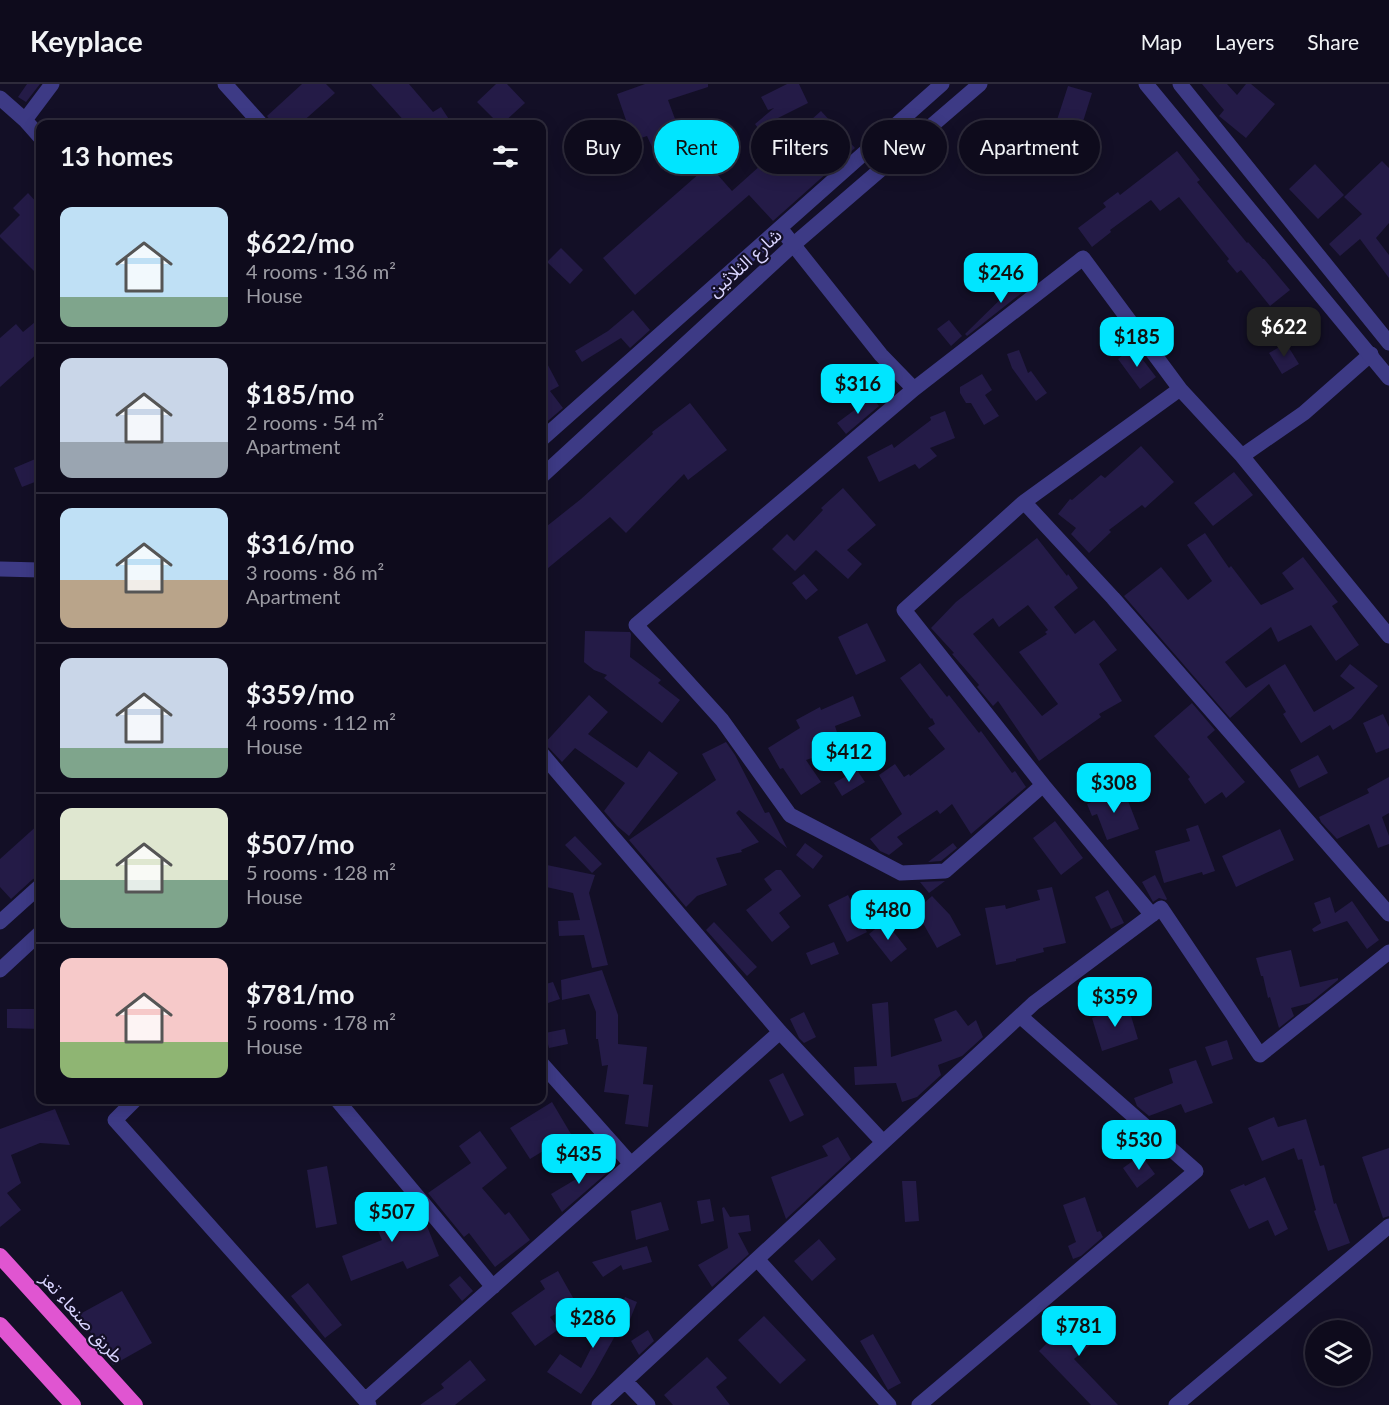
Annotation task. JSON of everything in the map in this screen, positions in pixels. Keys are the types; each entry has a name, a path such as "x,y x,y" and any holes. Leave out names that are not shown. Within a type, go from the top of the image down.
{"highway":[{"name":"طريق صنعاء تعز","path":"0,1256 135,1405"},
{"path":"0,1325 73,1405"}],"street":[{"path":"25,120 52,84"},
{"path":"225,84 257,120"},
{"name":"شارع الثلاثين","path":"546,432 942,84"},
{"name":"شارع الثلاثين","path":"546,472 793,245 980,84"},
{"path":"1146,84 1389,378"},
{"path":"1180,84 1389,343"},
{"path":"0,98 36,132"},
{"path":"780,228 881,355 914,389"},
{"path":"1043,785 945,871 901,873 790,815 722,720 636,625 914,389 1083,258 1180,389 1242,456 1389,635"},
{"path":"1242,456 1304,413 1371,354"},
{"path":"1152,915 1043,785 904,610 1024,502 1180,389"},
{"path":"1024,502 1113,598 1389,914"},
{"path":"0,569 36,570"},
{"path":"546,759 780,1032 883,1142"},
{"path":"0,922 36,890"},
{"path":"599,1405 1034,1003 1161,908 1260,1055 1389,952"},
{"path":"0,970 36,937"},
{"path":"919,1405 1196,1171 1020,1016"},
{"path":"131,1104 115,1120 367,1403 493,1287 780,1032"},
{"path":"546,1068 631,1164"},
{"path":"340,1104 493,1287"},
{"path":"1176,1405 1389,1226"},
{"path":"757,1259 889,1405"},
{"path":"625,1381 648,1405"}],"building":[{"path":"27,84 40,84 26,102 18,97"},
{"path":"302,84 326,84 335,93 305,120 270,120 267,116"},
{"path":"371,84 409,84 433,112 441,107 449,120 403,120"},
{"path":"496,84 507,84 525,103 506,120 495,120 477,102"},
{"path":"645,84 708,84 708,87 668,100 675,120 654,120 654,151 647,136 642,138 642,120 626,120 617,94"},
{"path":"787,84 799,84 808,103 774,120 760,120 774,108 768,110 761,97"},
{"path":"1202,84 1227,84 1237,95 1246,84 1251,84 1275,104 1246,138 1219,116 1224,110"},
{"path":"1068,86 1092,93 1083,120 1057,120"},
{"path":"821,111 829,120 811,120"},
{"path":"850,143 855,148 850,152"},
{"path":"1177,151 1200,180 1197,182 1247,243 1290,290 1270,306 1241,270 1237,273 1227,261 1229,259 1179,197 1160,211 1151,200 1110,230 1111,232 1092,247 1078,228 1106,207 1103,203 1118,192 1120,195"},
{"path":"1382,161 1389,168 1389,223 1376,238 1389,255 1389,278 1360,239 1340,256 1329,244 1362,214 1344,197"},
{"path":"1315,164 1344,195 1318,219 1289,189"},
{"path":"699,174 717,174 732,191 751,174 826,174 773,221 749,195 635,295 603,258"},
{"path":"28,193 36,202 36,273 0,237 20,215 13,208"},
{"path":"561,248 583,270 570,284 547,262"},
{"path":"1020,280 1028,288 967,336 965,334"},
{"path":"633,310 650,330 630,348 621,338 582,362 575,351 608,331"},
{"path":"949,320 962,336 951,346 937,329"},
{"path":"36,321 36,355 0,387 0,338 16,324 23,332"},
{"path":"1286,343 1299,364 1282,374 1269,353"},
{"path":"1133,347 1156,377 1140,389 1118,359"},
{"path":"1019,350 1028,373 1031,371 1047,393 1036,401 1012,368 1007,354"},
{"path":"546,362 559,386 550,391 563,408 546,423"},
{"path":"982,374 992,390 985,395 999,416 984,425 971,403 966,403 960,393 960,387"},
{"path":"872,397 879,406 846,434 837,423"},
{"path":"690,403 727,450 688,480 684,474 626,533 610,517 546,570 546,527 581,499 653,434 652,432"},
{"path":"945,411 955,438 930,448 937,456 919,469 915,464 879,482 867,457 892,444 894,448 931,420 930,417"},
{"path":"1141,446 1174,482 1145,508 1142,505 1109,530 1111,532 1089,553 1071,534 1076,528 1058,514 1070,499 1072,500 1101,475 1105,478"},
{"path":"36,459 36,482 22,487 14,468"},
{"path":"1234,472 1253,495 1213,526 1194,503"},
{"path":"843,488 876,525 847,550 862,564 848,579 816,550 795,571 772,549 787,534 794,541 823,510 821,508"},
{"path":"1205,533 1229,568 1231,566 1261,605 1294,589 1282,573 1303,557 1338,602 1332,606 1359,645 1336,661 1311,625 1278,642 1271,627 1225,662 1246,688 1285,664 1314,712 1355,688 1340,676 1350,664 1378,686 1351,719 1333,730 1330,725 1301,743 1283,714 1286,712 1269,684 1230,718 1124,596 1161,567 1188,600 1212,581 1187,545"},
{"path":"1037,538 1078,588 1054,607 1075,634 1094,620 1117,650 1099,664 1122,701 1099,714 1101,717 1039,761 998,701 993,706 977,687 979,685 952,654 954,653 931,628 956,602","holes":["1028,605 1048,630 1045,632 1047,634 1019,652 1058,704 1042,716 973,634 993,618 999,627"]},
{"path":"804,574 818,590 806,600 792,583"},
{"path":"867,623 886,661 856,675 838,637"},
{"path":"585,631 630,632 630,657 661,680 658,683 680,700 662,723 604,678 607,675 594,670 584,662"},
{"path":"920,663 979,733 981,731 1012,773 1015,771 1026,787 971,834 952,804 940,814 937,810 897,837 903,844 889,855 880,851 870,839 902,814 879,775 895,764 904,777 909,774 910,776 945,749 928,728 935,724 932,718 900,678"},
{"path":"589,695 608,712 588,734 637,768 649,751 678,773 629,836 604,811 625,783 575,748 562,762 546,746 546,742"},
{"path":"853,696 861,716 835,726 842,748 806,760 821,782 801,795 783,768 780,769 768,748 800,728 796,720 820,707 821,710"},
{"path":"1192,703 1215,730 1207,737 1245,782 1226,798 1222,792 1205,804 1188,779 1190,777 1154,736"},
{"path":"1383,714 1389,727 1389,748 1376,753 1363,723"},
{"path":"726,742 765,813 769,812 787,848 739,810 736,813 759,842 741,850 742,852 716,858 727,885 697,896 686,907 629,840 716,780 702,754"},
{"path":"1318,755 1328,773 1299,788 1290,770"},
{"path":"857,770 865,782 842,796 834,783"},
{"path":"1389,777 1389,813 1382,817 1389,836 1389,844 1378,848 1369,824 1337,839 1321,822 1319,817 1369,793 1367,789"},
{"path":"1123,788 1139,829 1107,840 1097,814 1092,816 1087,804"},
{"path":"1055,821 1083,858 1061,875 1033,838"},
{"path":"1198,825 1215,871 1203,875 1202,872 1164,883 1155,851 1190,841 1186,829"},
{"path":"36,827 36,878 11,899 0,887 0,859"},
{"path":"1280,829 1294,860 1236,887 1222,856"},
{"path":"575,836 602,864 592,873 565,845"},
{"path":"805,843 823,856 813,869 796,855"},
{"path":"953,843 957,848 941,861 928,862"},
{"path":"546,865 595,875 589,893 608,965 592,968 584,935 559,936 558,921 580,920 573,893 546,887"},
{"path":"776,870 781,870 801,896 779,913 790,927 772,942 746,910 772,890 764,879"},
{"path":"1155,875 1166,900 1159,898 1153,902 1142,882"},
{"path":"945,881 929,893 920,882"},
{"path":"1052,887 1066,943 1043,948 1044,952 1016,959 1016,961 996,965 985,908 1005,905 1006,909 1040,900 1037,890"},
{"path":"1108,890 1124,923 1111,929 1095,897"},
{"path":"848,895 867,932 847,942 828,905"},
{"path":"932,896 950,915 961,935 937,948 924,925 913,913"},
{"path":"1330,897 1335,913 1352,901 1379,940 1367,949 1347,921 1314,932 1312,929 1321,923 1314,903"},
{"path":"885,921 907,949 891,962 869,934"},
{"path":"714,922 757,967 747,976 706,930"},
{"path":"834,942 839,954 811,965 806,953"},
{"path":"1291,950 1300,987 1338,978 1338,980 1310,1003 1291,1008 1294,1016 1279,1028 1256,958"},
{"path":"602,970 618,1015 618,1044 647,1047 643,1084 653,1085 648,1127 625,1124 629,1095 604,1092 608,1065 602,1066 598,1039 596,1039 596,1012 589,994 562,1000 561,980"},
{"path":"553,982 560,999 546,1004 546,984"},
{"path":"888,1002 891,1057 942,1041 934,1019 956,1010 968,1026 976,1020 983,1037 962,1056 938,1065 941,1075 917,1097 902,1102 896,1083 855,1085 854,1067 877,1066 872,1004"},
{"path":"1128,1006 1138,1039 1102,1051 1092,1018"},
{"path":"7,1009 36,1009 36,1029 7,1028"},
{"path":"804,1012 816,1037 804,1043 790,1019"},
{"path":"565,1029 568,1044 549,1048 546,1033"},
{"path":"1227,1040 1233,1059 1212,1066 1205,1047"},
{"path":"1196,1060 1213,1103 1185,1113 1181,1104 1149,1116 1137,1106 1134,1098 1173,1083 1169,1069"},
{"path":"783,1073 804,1115 790,1122 769,1080"},
{"path":"552,1102 571,1134 530,1159 510,1128"},
{"path":"55,1109 70,1145 40,1143 11,1155 21,1183 7,1193 21,1210 0,1227 0,1129"},
{"path":"1274,1117 1278,1127 1306,1119 1320,1166 1324,1165 1334,1204 1336,1203 1350,1243 1328,1251 1314,1211 1316,1210 1302,1159 1298,1160 1294,1148 1262,1161 1248,1128"},
{"path":"480,1131 507,1168 482,1188 505,1215 509,1212 530,1240 495,1267 469,1233 464,1237 428,1193 471,1163 459,1146"},
{"path":"838,1137 851,1159 786,1219 771,1177 828,1156 822,1146"},
{"path":"1389,1148 1389,1216 1383,1218 1362,1157"},
{"path":"1141,1155 1155,1174 1137,1188 1123,1168"},
{"path":"597,1158 608,1172 562,1212 551,1194 588,1172 584,1167"},
{"path":"327,1166 337,1224 316,1228 307,1170"},
{"path":"1265,1177 1288,1229 1275,1236 1268,1220 1249,1229 1230,1190"},
{"path":"902,1181 916,1181 919,1221 905,1222"},
{"path":"397,1196 411,1227 425,1221 439,1256 407,1269 403,1261 351,1281 342,1256 382,1240 368,1208"},
{"path":"1085,1197 1097,1232 1100,1231 1103,1237 1081,1256 1073,1259 1068,1246 1076,1242 1063,1205"},
{"path":"710,1199 714,1221 701,1224 697,1201"},
{"path":"661,1202 669,1230 636,1240 631,1211"},
{"path":"724,1207 730,1217 749,1215 751,1231 738,1233 749,1254 712,1287 698,1265 728,1248 722,1208"},
{"path":"819,1239 836,1259 812,1281 794,1261"},
{"path":"647,1246 652,1262 623,1270 621,1265 603,1277 592,1262"},
{"path":"558,1271 576,1303 550,1317 559,1329 535,1346 511,1313 545,1289 540,1281"},
{"path":"460,1276 473,1291 462,1301 449,1285"},
{"path":"308,1283 342,1325 325,1338 291,1296"},
{"path":"122,1291 152,1343 113,1365 101,1351 80,1314"},
{"path":"625,1297 637,1302 625,1332 621,1325 581,1394 547,1372 560,1354 581,1368 603,1325 595,1319 603,1307 617,1317"},
{"path":"1093,1308 1110,1328 1074,1359 1118,1405 1091,1405 1039,1351 1053,1337 1056,1341"},
{"path":"764,1316 806,1360 780,1384 738,1340"},
{"path":"648,1330 654,1341 639,1355 631,1341"},
{"path":"873,1334 901,1383 888,1390 860,1341"},
{"path":"707,1357 727,1378 716,1387 730,1405 673,1405 664,1395"},
{"path":"470,1360 486,1380 455,1405 420,1405 444,1388 441,1384"}]}
